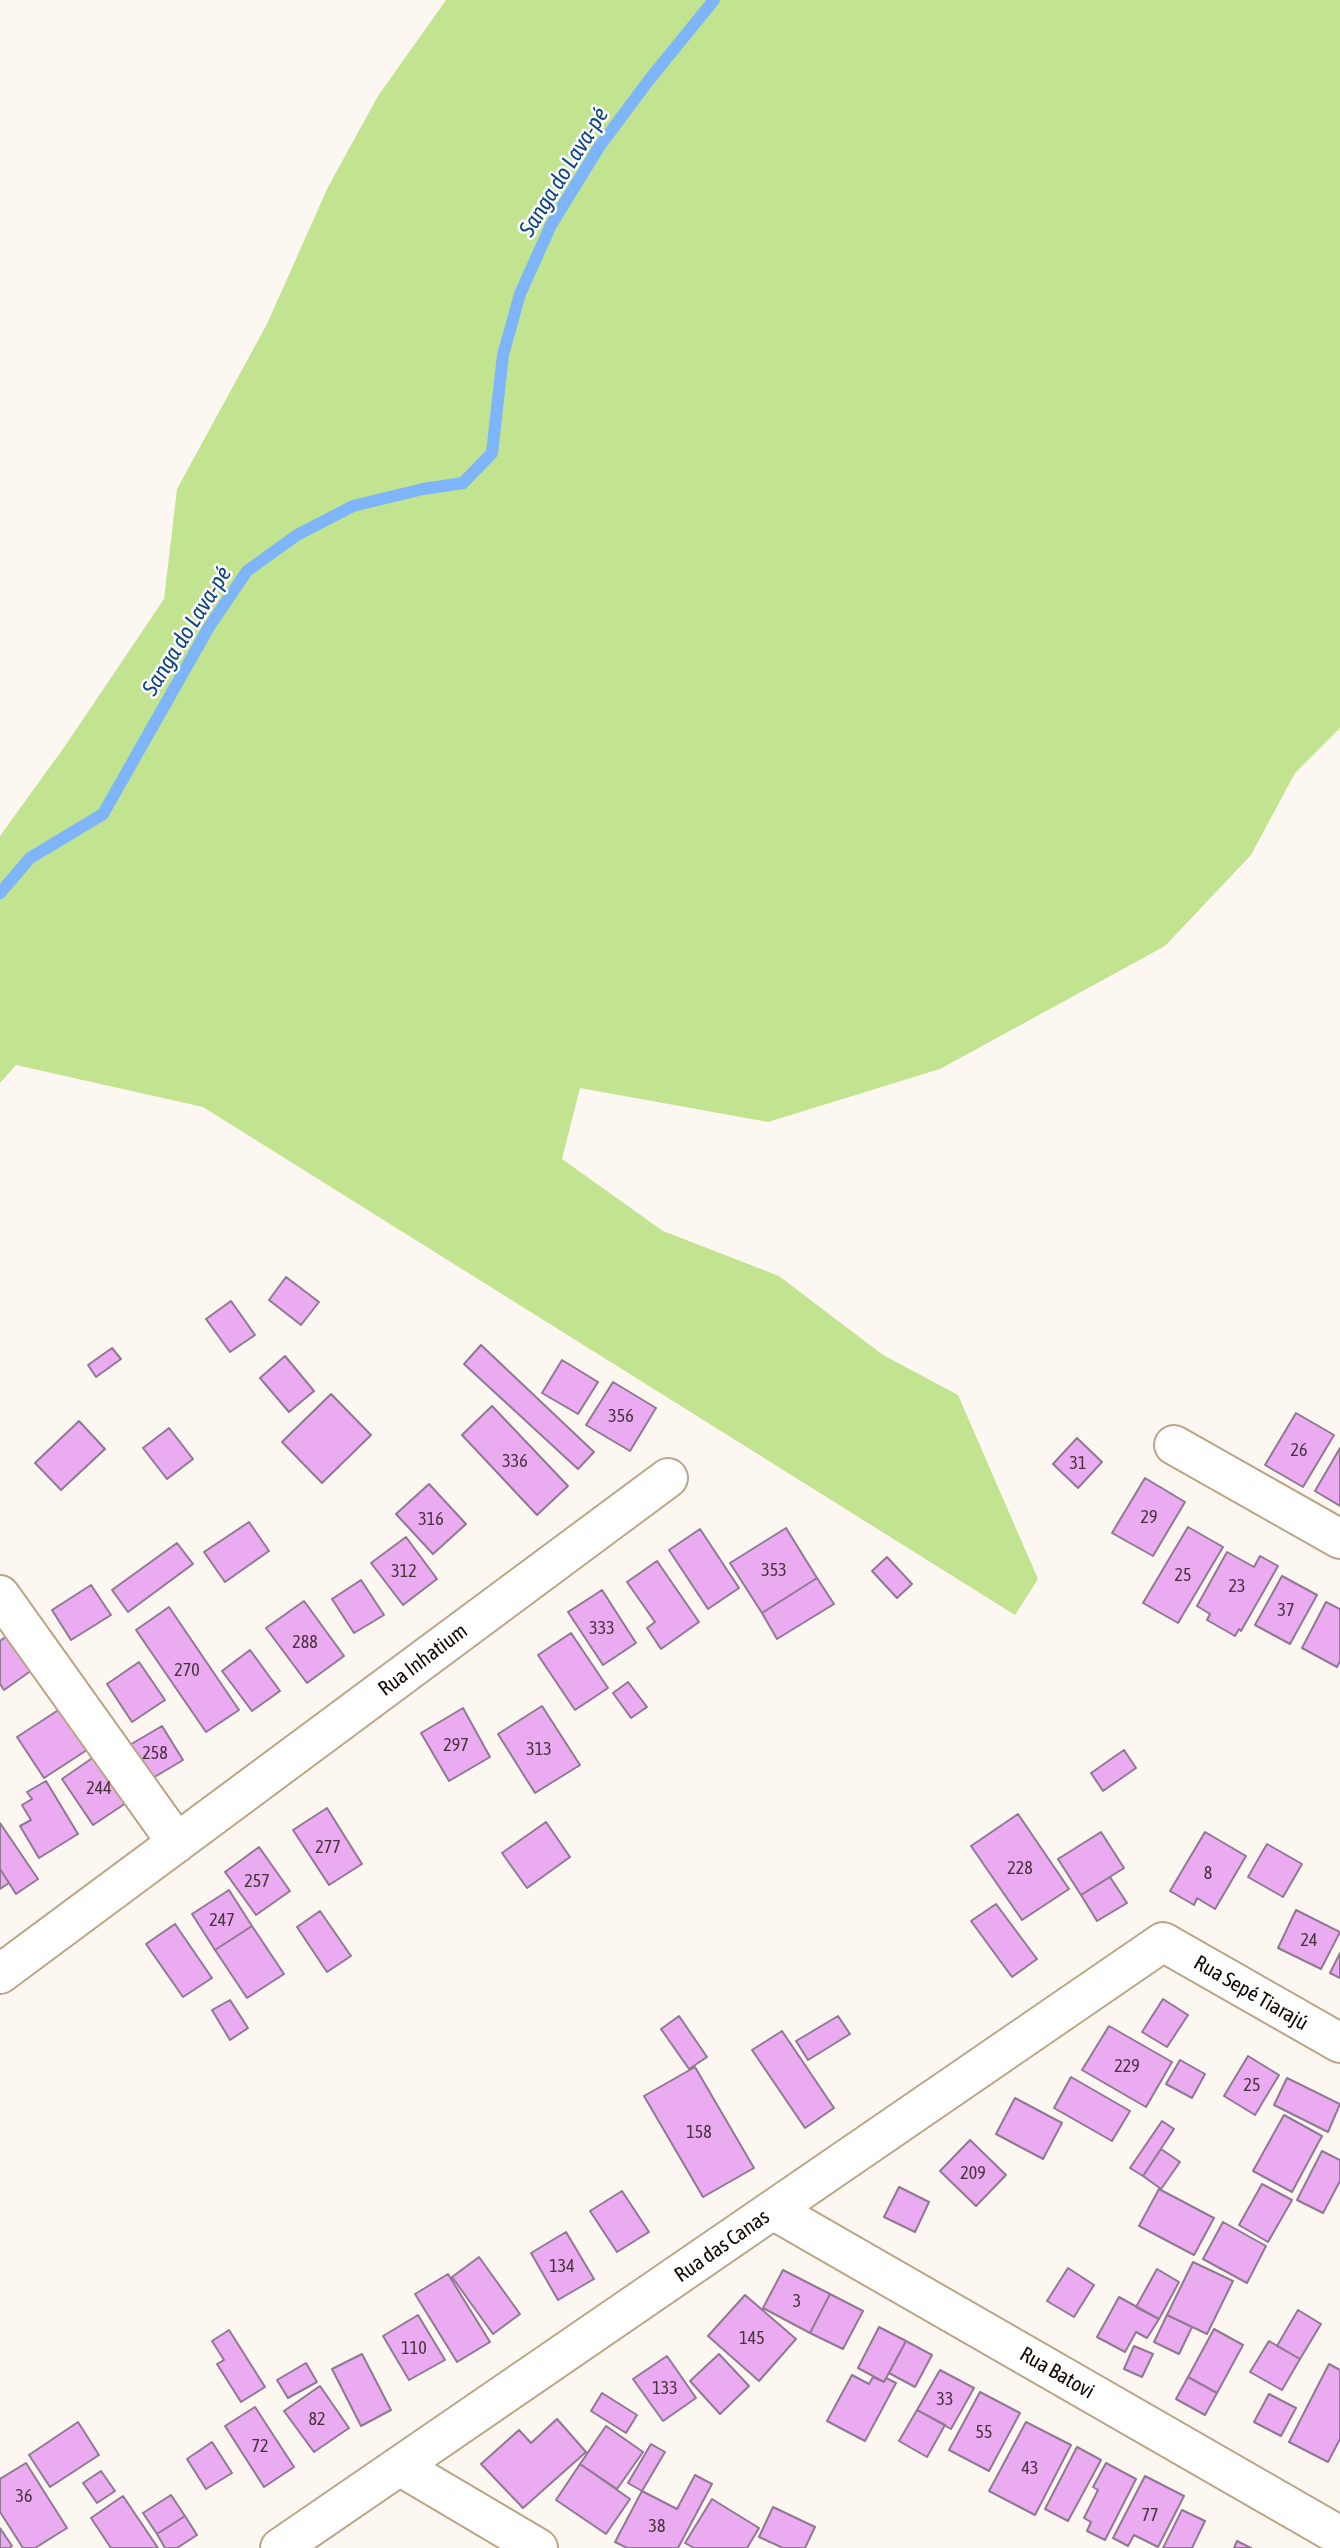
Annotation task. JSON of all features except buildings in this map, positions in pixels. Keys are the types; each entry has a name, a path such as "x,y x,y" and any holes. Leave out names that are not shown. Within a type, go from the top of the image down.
{"street":[{"path":"1174,1445 1340,1539"},
{"name":"Rua Inhatium","path":"0,1974 668,1478"},
{"path":"0,1595 177,1843"},
{"name":"Rua Sepé Tiarajú","path":"1163,1942 1340,2043"},
{"name":"Rua das Canas","path":"301,2542 401,2467 1163,1942"},
{"name":"Rua Batovi","path":"774,2210 1340,2536"},
{"path":"401,2467 538,2548"}],"green space":[{"path":"446,0 1340,0 1340,728 1295,773 1251,855 1165,946 940,1069 768,1122 580,1088 562,1159 663,1231 779,1276 883,1355 958,1395 1038,1579 1015,1615 203,1107 16,1065 0,1083 0,836 65,746 164,599 177,489 267,324 328,187 378,96"}],"waterway":[{"name":"Sanga do Lava-pé","path":"0,893 30,858 103,814 209,627 247,571 297,535 353,506 423,489 463,483 492,453 503,355 520,294 551,225 599,147 714,0"}]}
